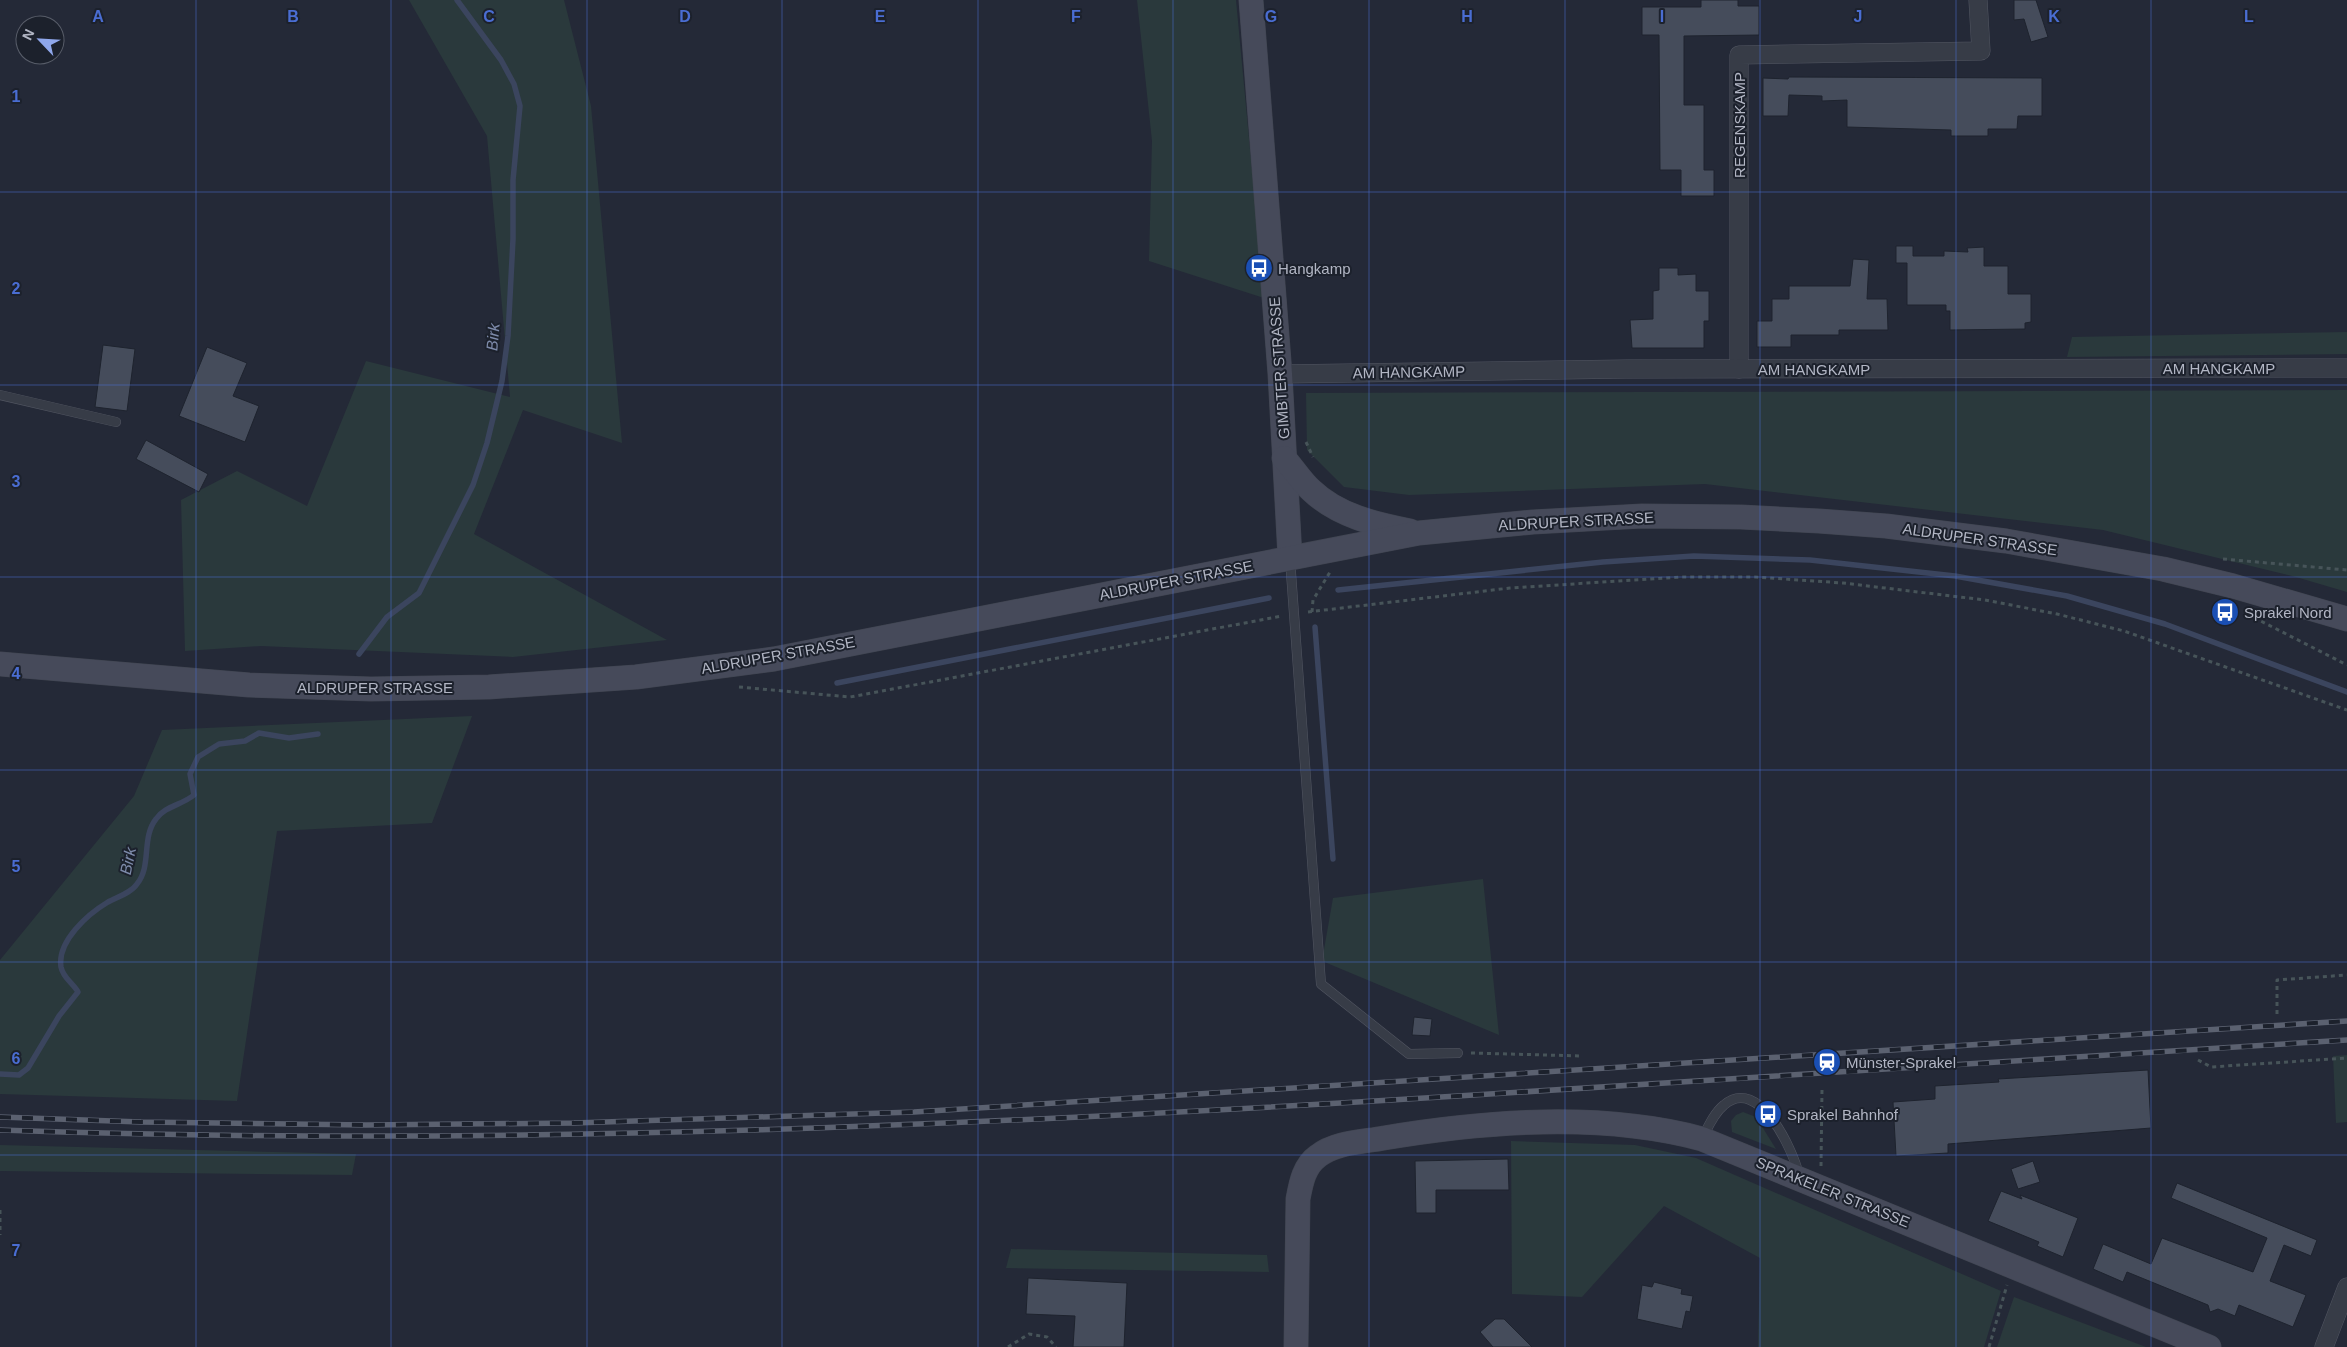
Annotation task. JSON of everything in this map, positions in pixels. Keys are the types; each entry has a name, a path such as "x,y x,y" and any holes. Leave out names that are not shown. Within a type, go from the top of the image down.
{"main road":[{"name":"GIMBTER STRASSE","path":"1251,0 1280,374 1290,557"},
{"path":"1284,458 1312,491 1341,512 1374,523 1419,533"},
{"name":"ALDRUPER STRASSE","path":"0,664 249,685 371,689 489,687 636,677 774,659 1419,533 1533,522 1642,516 1741,517 1886,526 2016,542 2154,568 2233,586 2347,619"},
{"name":"SPRAKELER STRASSE","path":"1296,1347 1298,1199 1301,1180 1309,1165 1318,1156 1347,1144 1438,1129 1548,1123 1603,1124 1671,1131 1702,1139 2209,1347"}],"street":[{"name":"REGENSKAMP","path":"1739,369 1739,55 1981,52 1978,0"},
{"name":"AM HANGKAMP","path":"1280,374 1626,368 2347,368"},
{"path":"2324,1347 2347,1287"}],"lane":[{"path":"0,395 116,422"},
{"path":"1290,557 1321,984 1409,1054 1458,1053"},
{"path":"1702,1139 1724,1105 1735,1099 1747,1098 1761,1105 1768,1114 1795,1160 1799,1178"}],"path":[{"path":"2216,558 2347,570"},
{"path":"1294,613 1510,588 1682,577 1755,577 1843,583 1985,600 2057,614 2124,632 2347,710"},
{"path":"2242,612 2347,665"},
{"path":"2277,1014 2277,980 2347,975"},
{"path":"1458,1053 1583,1056"},
{"path":"2198,1060 2211,1066 2347,1058"},
{"path":"1821,1187 1822,1089"},
{"path":"0,1210 0,1235"},
{"path":"1989,1347 2013,1266"},
{"path":"1008,1347 1028,1334 1047,1338 1056,1347"}],"shaded area":[{"path":"409,0 564,0 591,106 622,443 523,410 474,534 667,640 513,657 261,646 185,651 181,500 237,471 307,506 366,361 510,397 487,136"},
{"path":"1137,0 1236,0 1264,298 1149,261 1152,141"},
{"path":"2347,332 2347,354 2067,357 2072,337"},
{"path":"2347,390 2347,592 2296,577 2103,530 1705,484 1409,495 1344,487 1307,450 1306,393"},
{"path":"472,716 432,823 277,831 237,1101 0,1094 0,960 134,796 162,730"},
{"path":"1483,879 1499,1035 1322,961 1333,898"},
{"path":"2347,1055 2347,1122 2336,1123 2333,1056"},
{"path":"1743,1112 1756,1117 1776,1149 1732,1132 1731,1121 1736,1115"},
{"path":"1511,1141 1635,1145 1696,1158 2001,1291 1984,1347 1758,1347 1760,1258 1664,1206 1582,1297 1512,1294"},
{"path":"0,1145 356,1154 352,1175 0,1171"},
{"path":"1011,1249 1267,1255 1269,1272 1006,1268"},
{"path":"2014,1297 2146,1347 1997,1347"}],"building":[{"path":"1701,0 1738,0 1738,6 1759,6 1759,35 1684,36 1684,105 1704,105 1704,170 1714,170 1714,196 1681,196 1681,170 1660,170 1659,35 1642,35 1642,7 1701,7"},
{"path":"2014,0 2036,0 2048,37 2031,42 2024,19 2014,20"},
{"path":"1789,77 2042,78 2042,116 2018,116 2017,129 1988,129 1988,136 1951,136 1951,130 1847,127 1847,100 1822,101 1822,96 1789,95 1788,116 1763,116 1763,78 1788,79"},
{"path":"1896,246 1913,246 1913,256 1944,256 1944,251 1968,252 1967,248 1984,247 1984,266 2008,266 2008,294 2031,294 2031,322 2025,323 2025,329 1950,330 1950,311 1946,311 1946,305 1907,305 1907,263 1896,263"},
{"path":"1853,259 1869,260 1867,299 1887,299 1888,330 1839,330 1839,335 1791,335 1791,347 1757,347 1757,321 1772,321 1772,299 1789,299 1789,286 1850,286"},
{"path":"1659,268 1678,268 1678,275 1696,274 1696,291 1709,291 1709,321 1704,321 1704,348 1632,348 1630,320 1653,319 1653,291 1659,290"},
{"path":"103,345 135,349 127,411 95,407"},
{"path":"207,347 247,363 233,396 259,406 245,442 179,416"},
{"path":"146,440 208,474 199,492 136,459"},
{"path":"1414,1017 1432,1019 1430,1036 1412,1035"},
{"path":"2148,1070 2151,1128 1948,1144 1948,1153 1896,1156 1893,1102 1935,1099 1935,1086 1999,1082 1998,1079"},
{"path":"1508,1159 1509,1190 1436,1190 1436,1213 1416,1213 1415,1161"},
{"path":"2033,1161 2040,1182 2018,1189 2011,1169"},
{"path":"2177,1183 2317,1240 2311,1256 2284,1245 2270,1281 2306,1295 2293,1327 2239,1305 2235,1316 2218,1309 2210,1312 2208,1305 2127,1272 2123,1282 2093,1269 2103,1244 2151,1264 2162,1238 2253,1272 2267,1238 2171,1198"},
{"path":"2001,1191 2022,1199 2020,1195 2078,1218 2063,1257 2037,1246 2039,1242 1988,1221"},
{"path":"1028,1278 1127,1283 1124,1347 1073,1347 1075,1316 1026,1314"},
{"path":"1654,1282 1682,1289 1681,1294 1693,1296 1690,1312 1686,1311 1682,1329 1637,1319 1642,1285 1652,1287"},
{"path":"1495,1319 1504,1319 1532,1347 1493,1347 1480,1332"}],"waterway":[{"name":"Birk","path":"359,654 387,617 419,593 473,485 487,443 502,381 508,336 513,239 513,180 520,106 514,84 501,60 457,0"},
{"path":"1338,590 1603,562 1694,556 1810,560 1955,576 2067,596 2165,624 2347,692"},
{"path":"837,683 1269,598"},
{"path":"1315,627 1333,859"},
{"name":"Birk","path":"0,1074 19,1075 28,1068 59,1016 78,992 61,967 61,957 69,938 83,921 108,902 128,892 142,877 151,827 164,811 194,795 190,774 198,757 219,744 245,741 259,733 289,738 318,734"}],"railway":[{"path":"0,1117 141,1122 366,1125 574,1123 914,1112 2347,1021"},
{"path":"0,1130 190,1135 381,1136 761,1130 952,1123 1332,1104 2347,1040"}],"place":[{"name":"Hangkamp","path":"1259,268"},
{"name":"Sprakel Nord","path":"2225,612"},
{"name":"Münster-Sprakel","path":"1827,1062"},
{"name":"Sprakel Bahnhof","path":"1768,1114"}]}
